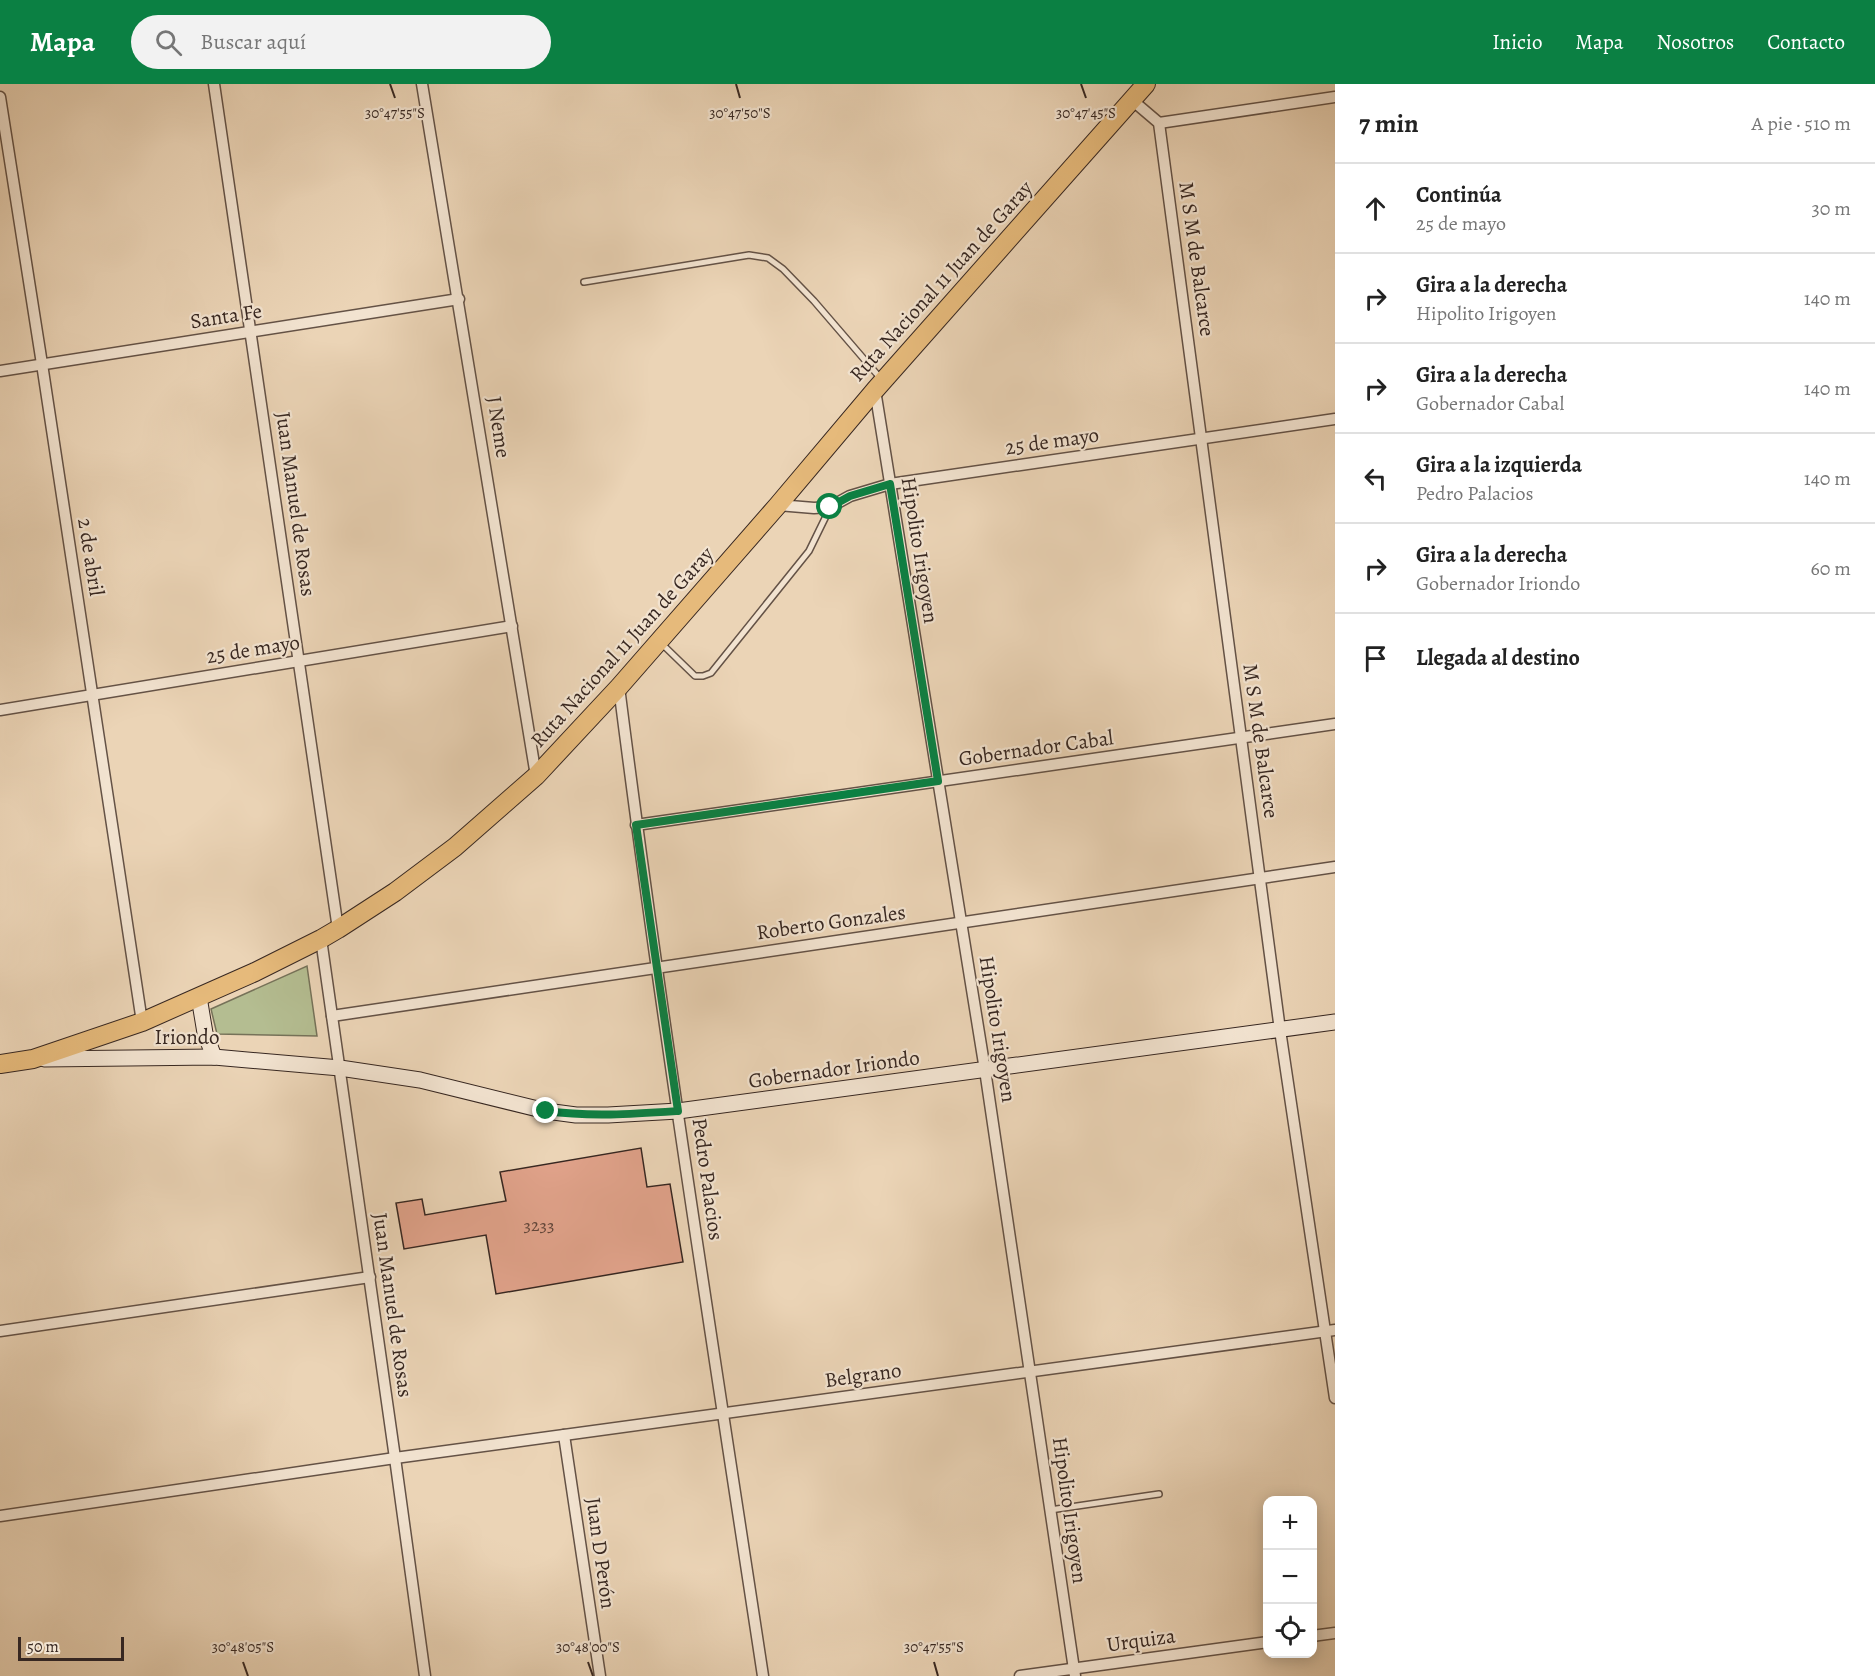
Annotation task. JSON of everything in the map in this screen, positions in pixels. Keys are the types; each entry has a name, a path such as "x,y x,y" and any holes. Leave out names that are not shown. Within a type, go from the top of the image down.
{"highway":[{"name":"Ruta Nacional 11 Juan de Garay","path":"0,1064 33,1059 142,1022 321,939 395,892 455,847 536,776 619,687 879,385 1146,84"}],"main road":[{"path":"199,997 206,1033 214,1057"},
{"name":"Gobernador Iriondo","path":"340,1068 420,1080 546,1111 576,1115 608,1115 678,1111 1335,1022"},
{"name":"Iriondo","path":"33,1059 214,1057 340,1068"}],"street":[{"name":"Juan Manuel de Rosas","path":"214,84 338,929"},
{"name":"J Neme","path":"422,84 536,776"},
{"name":"2 de abril","path":"0,97 142,1022"},
{"path":"1132,100 1159,123 1335,97"},
{"name":"M S M de Balcarce","path":"1159,123 1280,1030 1330,1331 1335,1398"},
{"name":"Santa Fe","path":"0,371 459,299"},
{"name":"Hipolito Irigoyen","path":"879,385 890,484 985,1070 1074,1672"},
{"name":"25 de mayo","path":"778,505 830,507 850,496 890,484 1335,419"},
{"name":"25 de mayo","path":"0,710 512,626"},
{"name":"Pedro Palacios","path":"619,687 636,825 763,1676"},
{"name":"Gobernador Cabal","path":"636,825 1335,724"},
{"name":"Roberto Gonzales","path":"332,1016 1335,867"},
{"name":"Juan Manuel de Rosas","path":"321,939 424,1676"},
{"path":"0,1330 370,1277"},
{"name":"Belgrano","path":"0,1516 395,1458 1330,1331"},
{"name":"Juan D Perón","path":"564,1435 600,1676"},
{"path":"1317,1635 1335,1633"},
{"name":"Urquiza","path":"1020,1676 1074,1672 1263,1643"}],"lane":[{"path":"584,282 749,255 768,258 783,269 814,301 879,385"},
{"path":"659,641 695,676 711,673 809,551 830,507"},
{"path":"1050,1510 1159,1494"}],"green space":[{"path":"307,966 317,1036 217,1034 211,1009"}],"building":[{"path":"641,1148 647,1187 670,1184 683,1262 496,1294 486,1235 404,1249 396,1203 422,1199 425,1215 506,1201 500,1172"}],"route":[{"path":"546,1111 576,1115 608,1115 678,1111 636,825 938,781 890,484 850,496 830,507"}]}
